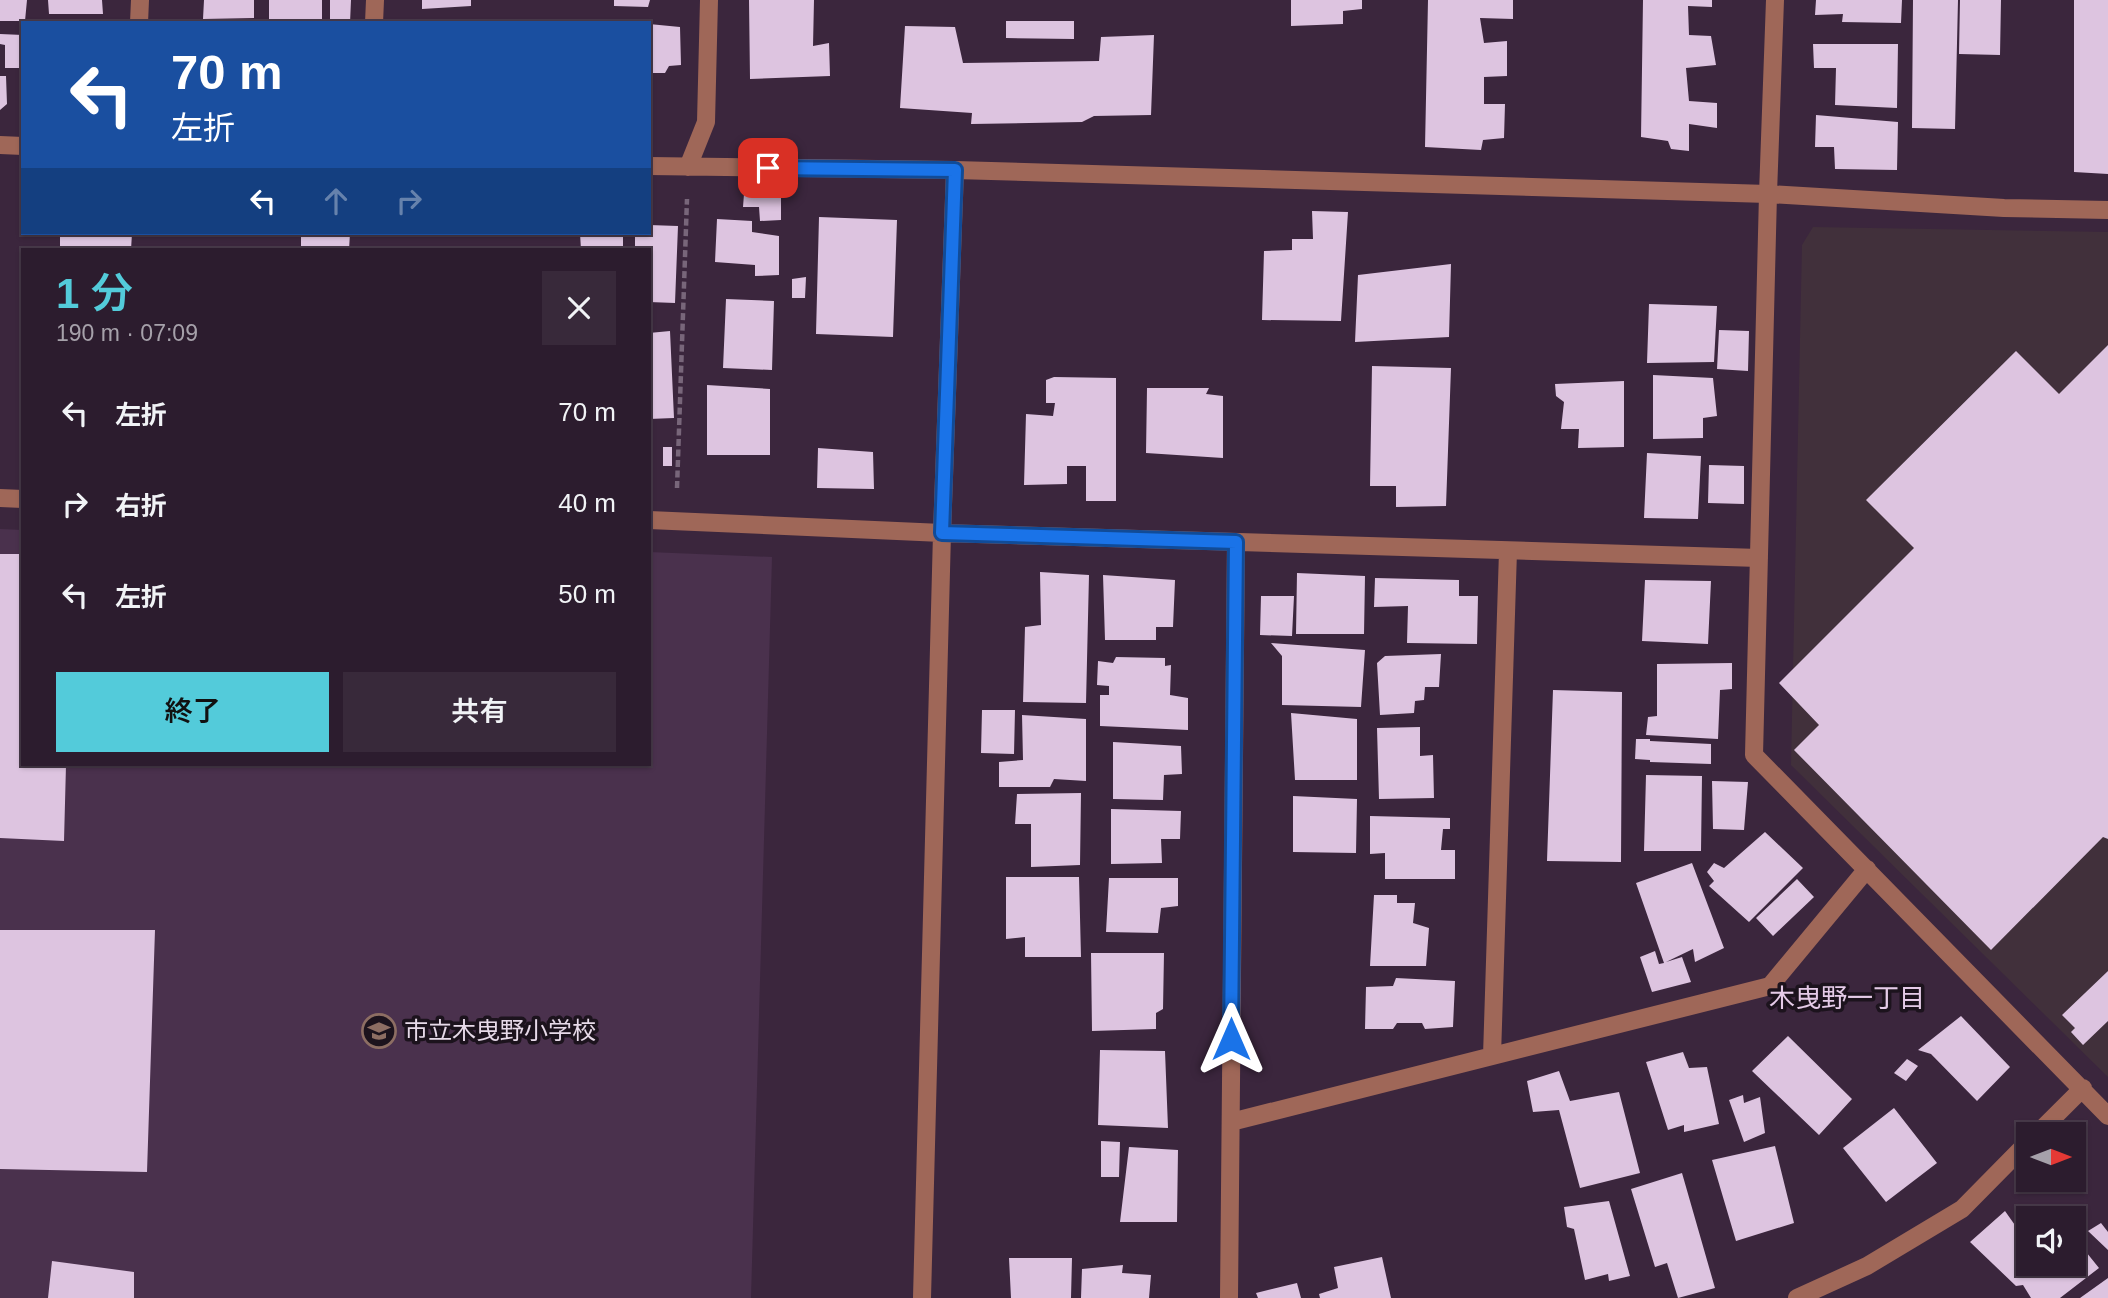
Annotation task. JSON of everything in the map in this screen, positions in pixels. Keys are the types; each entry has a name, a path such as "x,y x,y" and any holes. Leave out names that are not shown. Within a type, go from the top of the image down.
{"street":[{"path":"139,21 140,0"},
{"path":"374,21 375,0"},
{"path":"688,167 706,122 709,0"},
{"path":"1775,0 1754,755 2108,1115"},
{"path":"0,145 21,146"},
{"path":"651,166 955,170 1768,194 2004,208 2108,210"},
{"path":"922,1298 942,533 955,170"},
{"path":"0,498 21,499"},
{"path":"651,520 942,533 1759,558"},
{"path":"1229,1298 1236,542"},
{"path":"1492,1056 1507,551"},
{"path":"1231,1122 1770,986 1867,869"},
{"path":"2049,1122 2083,1088"},
{"path":"1797,1298 1867,1266 1962,1209 2016,1154"}],"path":[{"path":"676,521 688,167"}],"shaded area":[{"path":"1813,227 2108,232 2108,1077 1791,765 1802,245"},
{"name":"市立木曳野小学校","path":"0,529 21,530 21,766 651,766 651,552 772,557 751,1298 0,1298"}],"building":[{"path":"0,0 27,0 25,21 0,21"},
{"path":"48,0 102,0 103,14 49,14"},
{"path":"204,0 254,0 254,18 203,19"},
{"path":"269,0 322,0 322,21 269,21"},
{"path":"330,0 351,0 350,21 330,21"},
{"path":"422,0 471,0 471,6 422,9"},
{"path":"614,0 650,0 648,7 614,6"},
{"path":"749,0 814,0 813,46 829,43 830,76 750,79"},
{"path":"1291,0 1362,0 1362,9 1343,11 1343,24 1291,26"},
{"path":"1428,0 1513,0 1513,19 1480,18 1484,43 1507,41 1507,76 1484,77 1484,104 1505,104 1504,138 1483,140 1481,150 1425,147"},
{"path":"1643,0 1712,0 1712,7 1688,6 1689,35 1711,36 1716,65 1686,68 1689,101 1717,103 1717,128 1689,124 1689,151 1671,149 1668,141 1641,137"},
{"path":"1816,0 1902,0 1901,23 1842,22 1843,14 1815,15"},
{"path":"1913,0 1958,0 1955,129 1912,128"},
{"path":"1960,0 2001,0 2000,55 1959,54"},
{"path":"2074,0 2108,0 2108,174 2074,172"},
{"path":"411,19 442,21 411,21"},
{"path":"1006,21 1074,21 1074,39 1006,38"},
{"path":"651,24 680,27 681,65 669,66 665,73 651,73"},
{"path":"905,26 955,27 963,63 1099,61 1101,37 1154,35 1151,115 1094,116 1082,122 971,124 972,113 900,108"},
{"path":"0,34 21,35 21,68 5,68 5,45 0,44"},
{"path":"1813,44 1898,44 1897,108 1835,105 1836,68 1814,68"},
{"path":"0,76 6,76 7,104 0,110"},
{"path":"1816,115 1898,122 1897,170 1835,169 1834,147 1815,147"},
{"path":"744,194 781,195 781,220 760,221 759,207 743,207"},
{"path":"1312,211 1348,212 1341,321 1262,320 1264,251 1292,250 1292,239 1313,239"},
{"path":"819,217 897,220 893,337 816,334"},
{"path":"717,219 752,221 752,232 779,236 779,275 755,276 755,265 715,262"},
{"path":"651,225 678,226 675,303 651,302 651,248 635,248 635,235 651,235"},
{"path":"60,235 132,235 131,248 60,248"},
{"path":"301,235 350,235 349,248 301,248"},
{"path":"580,235 623,235 623,248 581,248"},
{"path":"1451,264 1449,337 1355,342 1358,275"},
{"path":"806,277 805,298 792,298 792,279"},
{"path":"726,299 774,301 772,370 723,368"},
{"path":"1649,304 1717,306 1714,362 1647,363"},
{"path":"1719,330 1749,331 1748,371 1717,369"},
{"path":"670,331 674,418 651,419 651,333"},
{"path":"2108,345 2108,839 2103,837 1991,950 1794,750 1819,725 1779,683 1914,548 1866,500 2016,351 2059,394"},
{"path":"1372,366 1451,368 1446,506 1396,507 1396,486 1370,486"},
{"path":"1653,375 1713,378 1717,416 1703,418 1703,438 1653,439"},
{"path":"1054,377 1116,378 1116,501 1086,501 1086,466 1067,466 1067,484 1024,485 1026,414 1053,416 1055,403 1046,403 1046,380"},
{"path":"1624,381 1624,447 1578,448 1579,429 1561,429 1564,402 1556,396 1555,384"},
{"path":"707,385 770,389 770,455 707,455"},
{"path":"1147,388 1209,388 1206,394 1223,396 1223,458 1146,453"},
{"path":"663,447 672,447 672,466 663,466"},
{"path":"818,448 873,452 874,489 817,488"},
{"path":"1647,453 1701,456 1698,519 1644,518"},
{"path":"1709,465 1744,466 1744,504 1708,503"},
{"path":"0,554 21,554 21,766 66,766 64,841 0,838"},
{"path":"1040,572 1089,575 1086,703 1023,702 1025,627 1041,625"},
{"path":"1297,573 1365,576 1364,634 1296,634"},
{"path":"1103,575 1175,580 1173,627 1156,627 1156,640 1105,640"},
{"path":"1375,578 1459,580 1459,596 1478,596 1477,644 1407,643 1408,606 1374,607"},
{"path":"1645,580 1711,581 1708,644 1642,641"},
{"path":"1261,596 1294,596 1292,636 1260,635"},
{"path":"1271,643 1365,650 1361,707 1282,705 1282,656"},
{"path":"1441,654 1439,687 1425,687 1424,700 1415,701 1414,713 1380,715 1377,663 1385,656"},
{"path":"1116,657 1165,658 1165,666 1171,665 1170,695 1188,698 1188,730 1100,726 1100,695 1109,695 1109,686 1097,685 1098,661 1113,663"},
{"path":"1732,663 1732,689 1720,690 1718,739 1646,735 1648,717 1657,716 1657,664"},
{"path":"1553,690 1622,692 1621,862 1547,861"},
{"path":"982,710 1015,710 1014,754 981,753"},
{"path":"1291,713 1357,719 1357,780 1295,780"},
{"path":"1022,715 1086,719 1086,781 1054,779 1050,787 999,787 999,762 1023,760"},
{"path":"1420,727 1420,756 1433,755 1434,798 1379,799 1377,728"},
{"path":"1636,739 1711,744 1711,764 1635,759"},
{"path":"1113,742 1181,746 1182,774 1164,775 1163,800 1113,799"},
{"path":"1646,775 1702,776 1701,851 1644,851"},
{"path":"1712,781 1748,782 1744,830 1713,829"},
{"path":"1081,793 1080,865 1031,867 1031,824 1015,824 1017,794"},
{"path":"1293,796 1357,799 1356,853 1293,852"},
{"path":"1111,809 1181,811 1180,839 1161,839 1162,863 1111,864"},
{"path":"1370,816 1450,818 1450,829 1443,829 1441,850 1455,850 1455,879 1385,879 1385,853 1370,854"},
{"path":"1765,832 1803,868 1749,922 1709,886 1714,881 1707,872 1714,863 1724,868"},
{"path":"1692,863 1724,948 1695,962 1693,949 1666,962 1682,957 1691,982 1652,992 1640,957 1655,951 1659,964 1664,963 1636,883"},
{"path":"1006,877 1079,877 1081,957 1025,957 1025,937 1006,939"},
{"path":"1109,878 1178,878 1178,906 1161,908 1158,933 1106,932"},
{"path":"1797,879 1814,897 1773,936 1756,918"},
{"path":"1374,895 1397,895 1397,903 1415,903 1413,923 1429,928 1426,966 1370,966"},
{"path":"0,930 155,930 147,1172 0,1169"},
{"path":"1091,953 1164,953 1163,1009 1156,1013 1156,1029 1092,1031"},
{"path":"2108,971 2108,1021 2083,1045 2071,1032 2075,1028 2062,1015"},
{"path":"1396,978 1455,981 1453,1027 1425,1029 1422,1023 1397,1023 1393,1029 1365,1029 1366,987 1393,986"},
{"path":"1961,1016 2010,1067 1977,1101 1931,1054 1918,1050"},
{"path":"1788,1036 1852,1099 1819,1135 1752,1071"},
{"path":"1100,1050 1165,1051 1168,1128 1098,1125"},
{"path":"1683,1052 1689,1068 1707,1067 1719,1124 1684,1132 1684,1125 1668,1130 1646,1062"},
{"path":"1907,1059 1918,1066 1906,1081 1894,1073"},
{"path":"1559,1071 1570,1101 1619,1092 1640,1173 1580,1188 1559,1110 1533,1112 1527,1081"},
{"path":"1743,1095 1744,1103 1760,1097 1765,1133 1744,1142 1729,1100"},
{"path":"1894,1108 1937,1163 1886,1202 1843,1148"},
{"path":"1101,1141 1120,1142 1119,1177 1101,1177"},
{"path":"1775,1146 1794,1223 1736,1241 1712,1160"},
{"path":"1129,1147 1178,1150 1177,1222 1120,1222"},
{"path":"1682,1173 1715,1288 1678,1298 1667,1263 1655,1267 1631,1189"},
{"path":"1609,1201 1630,1276 1609,1281 1608,1274 1585,1280 1574,1229 1567,1227 1564,1207"},
{"path":"2005,1211 2016,1227 2016,1276 2086,1276 2086,1252 2099,1268 2060,1298 2031,1298 2023,1285 2016,1286 1970,1242"},
{"path":"2101,1223 2108,1232 2108,1250 2088,1231"},
{"path":"1382,1257 1391,1298 1320,1298 1319,1294 1338,1288 1334,1267"},
{"path":"1009,1258 1072,1258 1071,1298 1011,1298"},
{"path":"52,1261 134,1272 134,1298 48,1298"},
{"path":"1123,1265 1122,1273 1151,1275 1149,1298 1081,1298 1082,1269"},
{"path":"2108,1278 2108,1298 2080,1298"},
{"path":"1297,1283 1301,1298 1258,1298 1256,1293"}],"place":[{"name":"市立木曳野小学校","path":"379,1031"}],"district":[{"name":"木曳野一丁目","path":"1847,998"}],"route":[{"path":"768,168 955,170 942,533 1236,542 1231,1039"}]}
